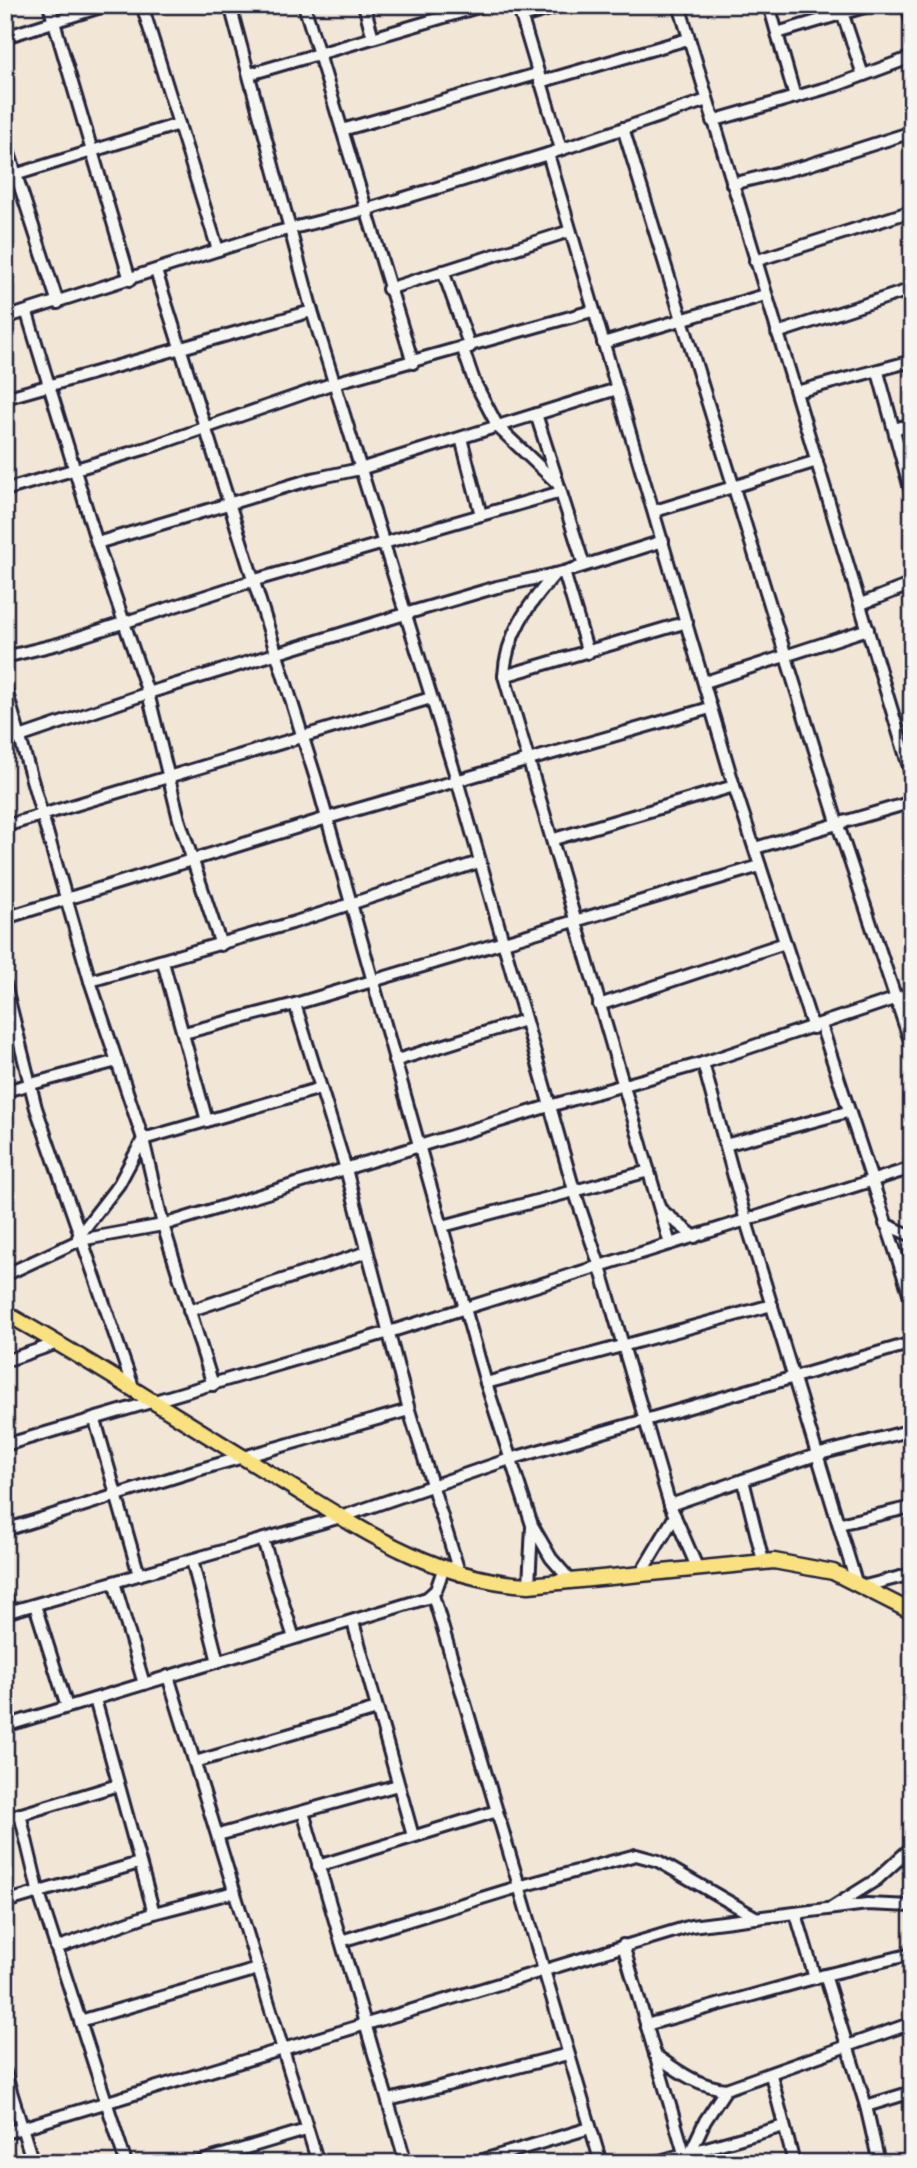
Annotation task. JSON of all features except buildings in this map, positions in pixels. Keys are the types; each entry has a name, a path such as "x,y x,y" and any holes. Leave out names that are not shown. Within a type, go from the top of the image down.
{"main road":[{"path":"5,1313 341,1517 443,1570 494,1583 529,1585 763,1561 807,1565 861,1584 912,1612"}],"street":[{"path":"49,5 130,280"},
{"path":"5,37 107,5"},
{"path":"142,5 219,250"},
{"path":"230,5 312,311 457,780 573,1190 600,1267 672,1511 697,1567"},
{"path":"304,5 387,289 413,363"},
{"path":"364,5 373,38"},
{"path":"250,74 373,38 447,11 485,5"},
{"path":"561,149 520,11 564,5"},
{"path":"679,5 912,777"},
{"path":"769,5 795,97"},
{"path":"777,33 872,5"},
{"path":"907,5 912,24"},
{"path":"843,15 863,75"},
{"path":"342,131 688,39"},
{"path":"712,121 795,97 912,57"},
{"path":"5,318 290,228 365,210 548,154 707,100"},
{"path":"11,176 91,149 179,124"},
{"path":"623,128 837,822 912,1047"},
{"path":"732,184 805,166 912,132"},
{"path":"5,141 11,176 58,303"},
{"path":"548,154 592,311 655,511 734,786 785,943 885,1224 908,1276 912,1302"},
{"path":"755,261 912,211"},
{"path":"387,289 569,231"},
{"path":"156,271 208,428 252,581 303,737 443,1226 463,1309 510,1459 532,1525 551,1558 571,1581"},
{"path":"443,271 467,348 474,381 498,427 560,488"},
{"path":"777,333 912,289"},
{"path":"603,343 765,295"},
{"path":"5,398 312,311"},
{"path":"5,490 208,428 334,383 592,311"},
{"path":"27,313 51,383 97,543 148,693 192,861 221,944"},
{"path":"796,392 912,361"},
{"path":"878,372 912,496"},
{"path":"97,543 312,479 360,469 617,389"},
{"path":"536,414 584,565"},
{"path":"894,429 912,424"},
{"path":"461,438 481,515"},
{"path":"655,511 817,461"},
{"path":"5,657 125,623 252,581 481,515 560,488"},
{"path":"5,742 148,693 405,614 486,590 560,573 663,541"},
{"path":"560,573 588,653"},
{"path":"560,573 517,624 506,651 505,676 578,919 599,1005 670,1244"},
{"path":"861,604 912,584"},
{"path":"505,676 687,622"},
{"path":"705,682 868,629"},
{"path":"5,686 90,981 143,1139 163,1225 213,1385"},
{"path":"5,826 431,698"},
{"path":"5,918 327,818 710,708"},
{"path":"554,839 734,786"},
{"path":"755,848 912,802"},
{"path":"90,981 163,962 479,862"},
{"path":"184,1033 372,982 760,866"},
{"path":"599,1005 785,943"},
{"path":"163,962 207,1121"},
{"path":"5,984 28,1083 79,1239 134,1390"},
{"path":"6,1272 79,1239 163,1225 549,1106 703,1063 912,993"},
{"path":"295,1004 346,1170 409,1410 460,1575"},
{"path":"394,1061 525,1020"},
{"path":"5,1091 117,1061"},
{"path":"703,1063 746,1221 816,1455 861,1584 912,1574"},
{"path":"79,1239 119,1184 143,1139 321,1088"},
{"path":"725,1145 846,1112"},
{"path":"5,1445 389,1332 746,1221 869,1179 912,1168"},
{"path":"443,1226 649,1171"},
{"path":"660,1209 695,1237"},
{"path":"885,1224 912,1236"},
{"path":"189,1311 367,1252"},
{"path":"486,1383 772,1306"},
{"path":"5,1361 58,1343"},
{"path":"5,1596 8,1612 35,1605 341,1517 510,1459 912,1343"},
{"path":"5,1530 409,1410"},
{"path":"95,1420 139,1575"},
{"path":"641,1573 672,1511 743,1480 816,1455 912,1430"},
{"path":"743,1480 763,1561"},
{"path":"839,1524 912,1507"},
{"path":"529,1585 532,1525"},
{"path":"263,1540 294,1639"},
{"path":"192,1560 218,1662"},
{"path":"443,1570 433,1595 601,2163"},
{"path":"114,1582 144,1684"},
{"path":"5,1726 353,1622 433,1595"},
{"path":"35,1605 67,1707"},
{"path":"353,1622 413,1836"},
{"path":"168,1676 318,2163"},
{"path":"95,1699 154,1913"},
{"path":"195,1762 377,1709"},
{"path":"5,1819 118,1785"},
{"path":"218,1835 398,1785"},
{"path":"318,1866 496,1811"},
{"path":"303,1812 405,2163"},
{"path":"20,1814 56,1948 126,2163"},
{"path":"828,1910 876,1880 912,1847"},
{"path":"341,1941 518,1887 636,1855 658,1861 757,1918"},
{"path":"5,1902 139,1863"},
{"path":"56,1948 154,1913 234,1892"},
{"path":"5,2133 691,1926 867,1904 912,1906"},
{"path":"796,1914 866,2106 879,2163"},
{"path":"622,1945 688,2152"},
{"path":"646,2025 912,1954"},
{"path":"80,2021 258,1969"},
{"path":"655,2055 693,2081 708,2087 726,2089 771,2076 845,2044 912,2023"},
{"path":"388,2100 568,2054"},
{"path":"5,2072 33,2163"},
{"path":"771,2076 794,2163"},
{"path":"688,2152 726,2089"},
{"path":"866,2106 912,2092"},
{"path":"653,2163 784,2126"},
{"path":"473,2163 514,2157 590,2128"},
{"path":"196,2163 306,2130"},
{"path":"896,2163 912,2160"}]}
